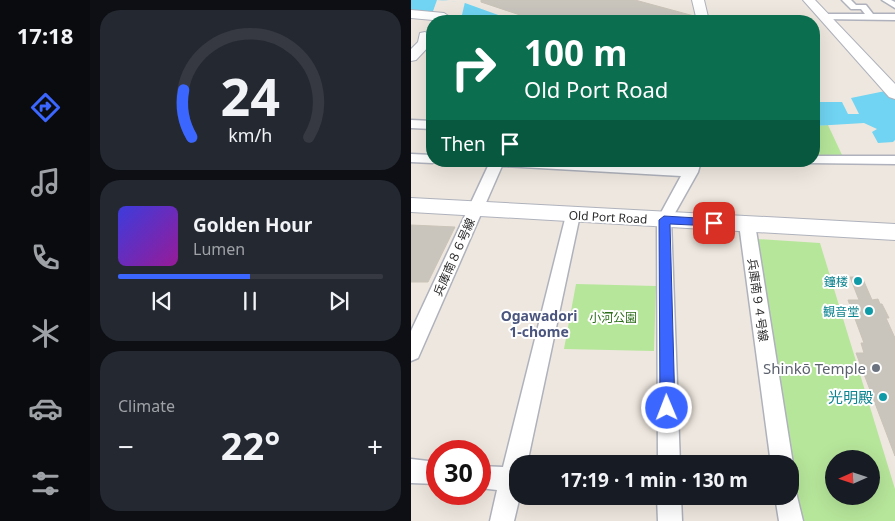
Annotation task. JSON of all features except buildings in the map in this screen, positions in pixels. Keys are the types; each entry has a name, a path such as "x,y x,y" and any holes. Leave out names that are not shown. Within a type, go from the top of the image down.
{"street":[{"path":"698,0 702,15"},
{"path":"809,0 830,17 893,87"},
{"path":"819,0 830,17"},
{"path":"846,0 854,8 863,8 871,17"},
{"path":"886,0 895,6"},
{"path":"411,14 444,15"},
{"path":"830,17 895,17"},
{"path":"411,44 426,36"},
{"path":"411,57 426,41"},
{"path":"411,124 426,125"},
{"path":"411,158 426,158"},
{"path":"820,160 895,160"},
{"name":"兵庫南８６号線","path":"411,352 494,167"},
{"path":"669,455 664,220 692,167"},
{"name":"Old Port Road","path":"411,205 895,232"},
{"path":"520,455 573,215"},
{"name":"兵庫南９４号線","path":"747,224 781,455"},
{"path":"411,471 426,472"},
{"path":"491,478 509,480"},
{"path":"502,521 509,497"},
{"path":"669,505 670,521"},
{"path":"788,505 791,521"}],"green space":[{"path":"828,125 842,155 820,155 820,126"},
{"path":"757,239 820,243 895,489 895,521 800,521 798,505 799,455 790,455"},
{"name":"小河公園","path":"576,284 656,286 654,351 564,349"}],"water":[{"path":"411,0 441,0 465,3 498,15 436,15 411,10"},
{"path":"895,89 895,140 893,142 878,143 872,132 877,129 864,123 820,126 820,102 842,102 848,114 859,114 851,98"}],"pier":[{"path":"437,0 465,2 462,15 432,14"}],"place":[{"name":"鐘楼","path":"858,281"},
{"name":"観音堂","path":"869,311"},
{"name":"Shinkō Temple","path":"876,368"},
{"name":"光明殿","path":"883,397"}],"district":[{"name":"Ogawadori 1-chome","path":"539,324"}],"route":[{"path":"667,408 664,220 714,223"}]}
